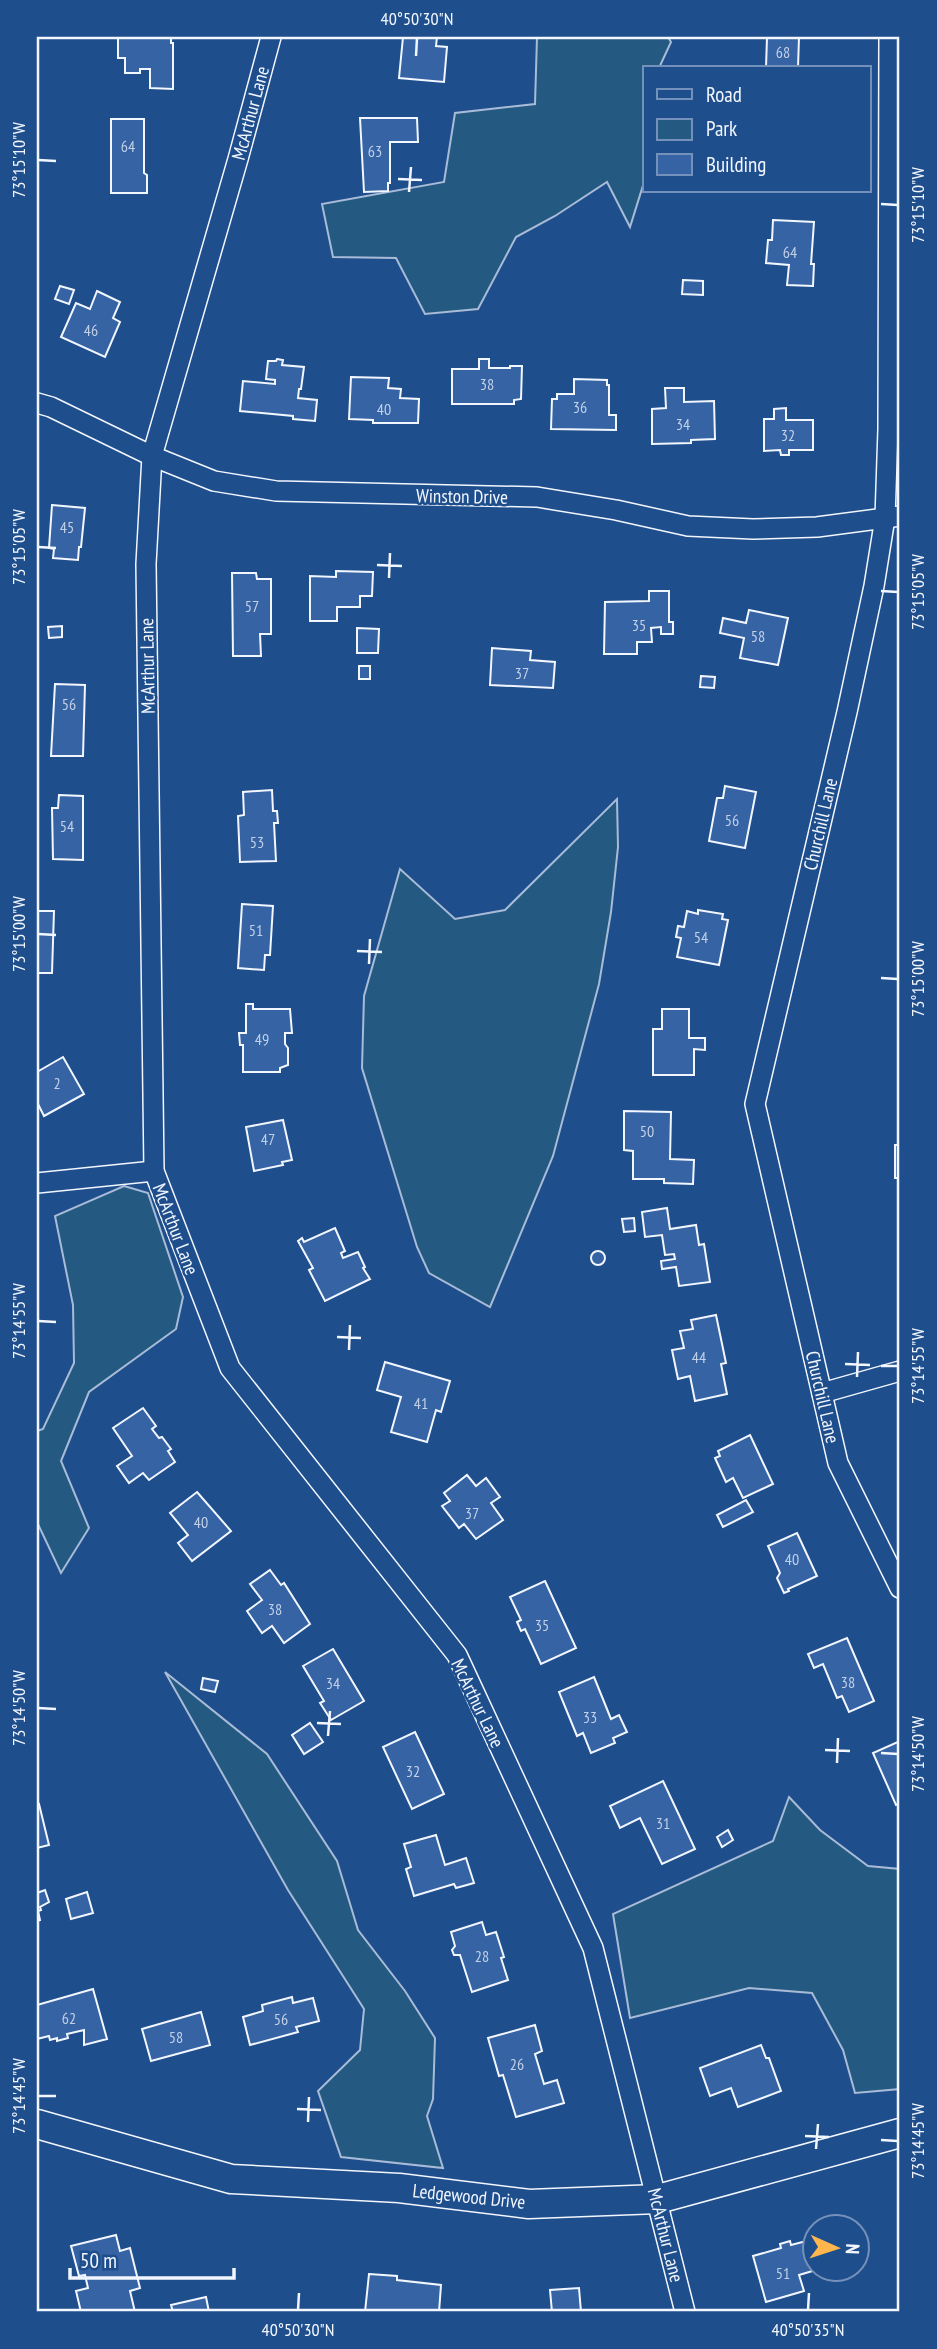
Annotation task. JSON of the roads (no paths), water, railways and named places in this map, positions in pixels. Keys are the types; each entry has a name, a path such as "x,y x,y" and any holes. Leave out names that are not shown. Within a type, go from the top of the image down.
{"street":[{"name":"McArthur Lane","path":"271,37 152,456 146,564 154,1171 230,1368 457,1656 593,1948 685,2312"},
{"name":"Churchill Lane","path":"889,37 888,415 893,517 874,586 755,1104 838,1463 900,1588"},
{"name":"Winston Drive","path":"37,403 51,407 152,456 214,481 276,491 537,497 616,510 688,526 753,529 817,527 893,517"},
{"path":"37,1183 154,1171"},
{"path":"822,1393 900,1371"},
{"name":"Ledgewood Drive","path":"37,2124 231,2179 400,2188 529,2204 658,2199 900,2133"}]}
